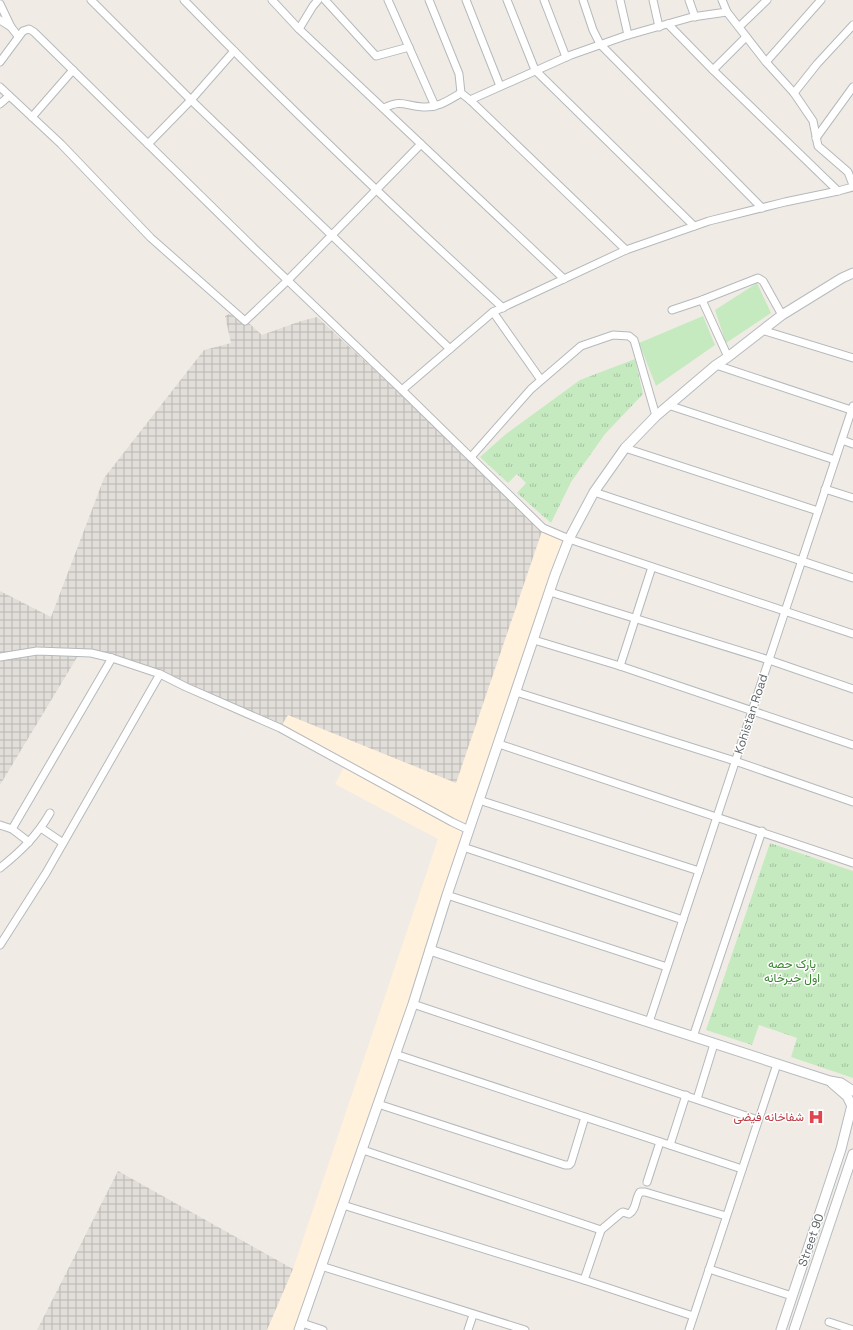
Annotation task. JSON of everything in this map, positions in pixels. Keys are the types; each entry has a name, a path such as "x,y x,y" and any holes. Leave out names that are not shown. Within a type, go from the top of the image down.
{"main road":[{"path":"301,1326 396,1054 463,847 569,539 594,492 625,448 656,416 716,364 728,357 782,315 842,278 853,274"},
{"path":"430,950 714,1044 830,1081 841,1083 853,1091"},
{"path":"830,1081 847,1096 852,1106"},
{"name":"Street 90","path":"781,1330 841,1149 852,1106"},
{"path":"841,1149 853,1137"},
{"name":"Street 90","path":"794,1330 853,1154"}],"street":[{"path":"91,0 191,100 450,349"},
{"path":"184,0 376,190 503,308"},
{"path":"272,0 299,29 564,279"},
{"path":"299,29 311,3 318,0"},
{"path":"325,0 376,56 410,47"},
{"path":"388,0 435,106"},
{"path":"429,0 459,74 461,93 626,250"},
{"path":"466,0 500,86"},
{"path":"508,0 535,70 694,226"},
{"path":"544,0 566,56"},
{"path":"583,0 593,30 600,44 762,208"},
{"path":"620,0 628,35"},
{"path":"653,0 659,27"},
{"path":"689,0 695,17"},
{"path":"402,390 493,312 626,250 709,221 838,191 853,186 851,169 818,146 814,121 794,93 746,37 727,12 722,0"},
{"path":"739,27 766,0"},
{"path":"766,62 821,0"},
{"path":"0,4 11,27 18,36"},
{"path":"470,100 566,56 600,44 695,17 727,12"},
{"path":"0,20 11,27"},
{"path":"668,24 713,70 836,187 838,191"},
{"path":"794,93 817,64 853,25"},
{"path":"0,62 23,31 28,29 34,32 287,281 402,390 543,528 569,539 853,634"},
{"path":"713,70 746,37"},
{"path":"148,144 191,100 234,51"},
{"path":"32,117 73,70"},
{"path":"0,87 60,144 151,238 245,321 332,236 421,144"},
{"path":"816,138 853,87"},
{"path":"384,108 402,103 424,107 435,106 461,93"},
{"path":"0,104 9,96"},
{"path":"672,310 758,278 763,281 782,315"},
{"path":"702,300 728,357"},
{"path":"493,312 541,380"},
{"path":"762,330 853,358"},
{"path":"471,457 541,380 581,346 613,335 629,336 634,340 656,416"},
{"path":"716,364 852,408"},
{"path":"668,405 835,460"},
{"name":"Kohistan Road","path":"649,1022 852,408"},
{"path":"842,440 853,444"},
{"path":"625,448 818,512"},
{"path":"826,489 853,498"},
{"path":"594,492 853,578"},
{"path":"620,666 652,567"},
{"path":"550,592 769,660 853,689"},
{"path":"534,640 620,666 853,745"},
{"path":"0,658 37,651 90,653 112,658 160,674 280,728 469,830"},
{"path":"12,828 112,658"},
{"path":"0,945 63,843 160,674"},
{"path":"516,692 735,761 853,802"},
{"path":"499,744 853,863"},
{"path":"479,800 699,872"},
{"path":"0,868 30,842 50,813"},
{"path":"0,825 12,828 30,842"},
{"path":"41,828 63,843"},
{"path":"693,1037 762,832"},
{"path":"463,847 683,920"},
{"path":"447,895 667,967"},
{"path":"413,1004 758,1120"},
{"path":"697,1099 714,1044"},
{"path":"396,1054 742,1169"},
{"path":"689,1330 777,1064"},
{"path":"670,1145 686,1095"},
{"path":"378,1104 565,1165 569,1165 571,1163 585,1117"},
{"path":"647,1182 660,1142"},
{"path":"363,1150 601,1230"},
{"path":"584,1280 603,1226 623,1212 629,1214 633,1211 640,1192 726,1216"},
{"path":"343,1205 584,1280 693,1316"},
{"path":"321,1266 473,1315 525,1330"},
{"path":"709,1269 792,1296"},
{"path":"468,1330 473,1315"},
{"path":"829,1322 853,1330"},
{"path":"301,1326 323,1330"}],"shaded area":[{"path":"229,314 250,324 262,335 317,317 404,397 542,531 456,783 288,715 280,728 132,664 79,654 0,785 0,591 51,617 104,478 204,350 231,343 225,316"},
{"path":"542,531 569,539 299,1330 267,1330 293,1269 438,839 335,784 346,764 280,728 288,715 456,783"},
{"path":"118,1171 293,1269 267,1330 37,1330"}],"green space":[{"path":"757,283 771,313 726,343 715,310"},
{"path":"703,316 715,345 656,386 639,343"},
{"path":"635,359 643,394 605,434 571,482 551,523 517,493 526,483 517,474 508,483 480,457 506,434 580,380"},
{"name":"پارک حصه اول خیرخانه","path":"770,843 853,871 853,1078 791,1057 797,1038 759,1025 752,1045 706,1030"}],"place":[{"name":"شفاخانه فیضی","path":"816,1117"}]}
